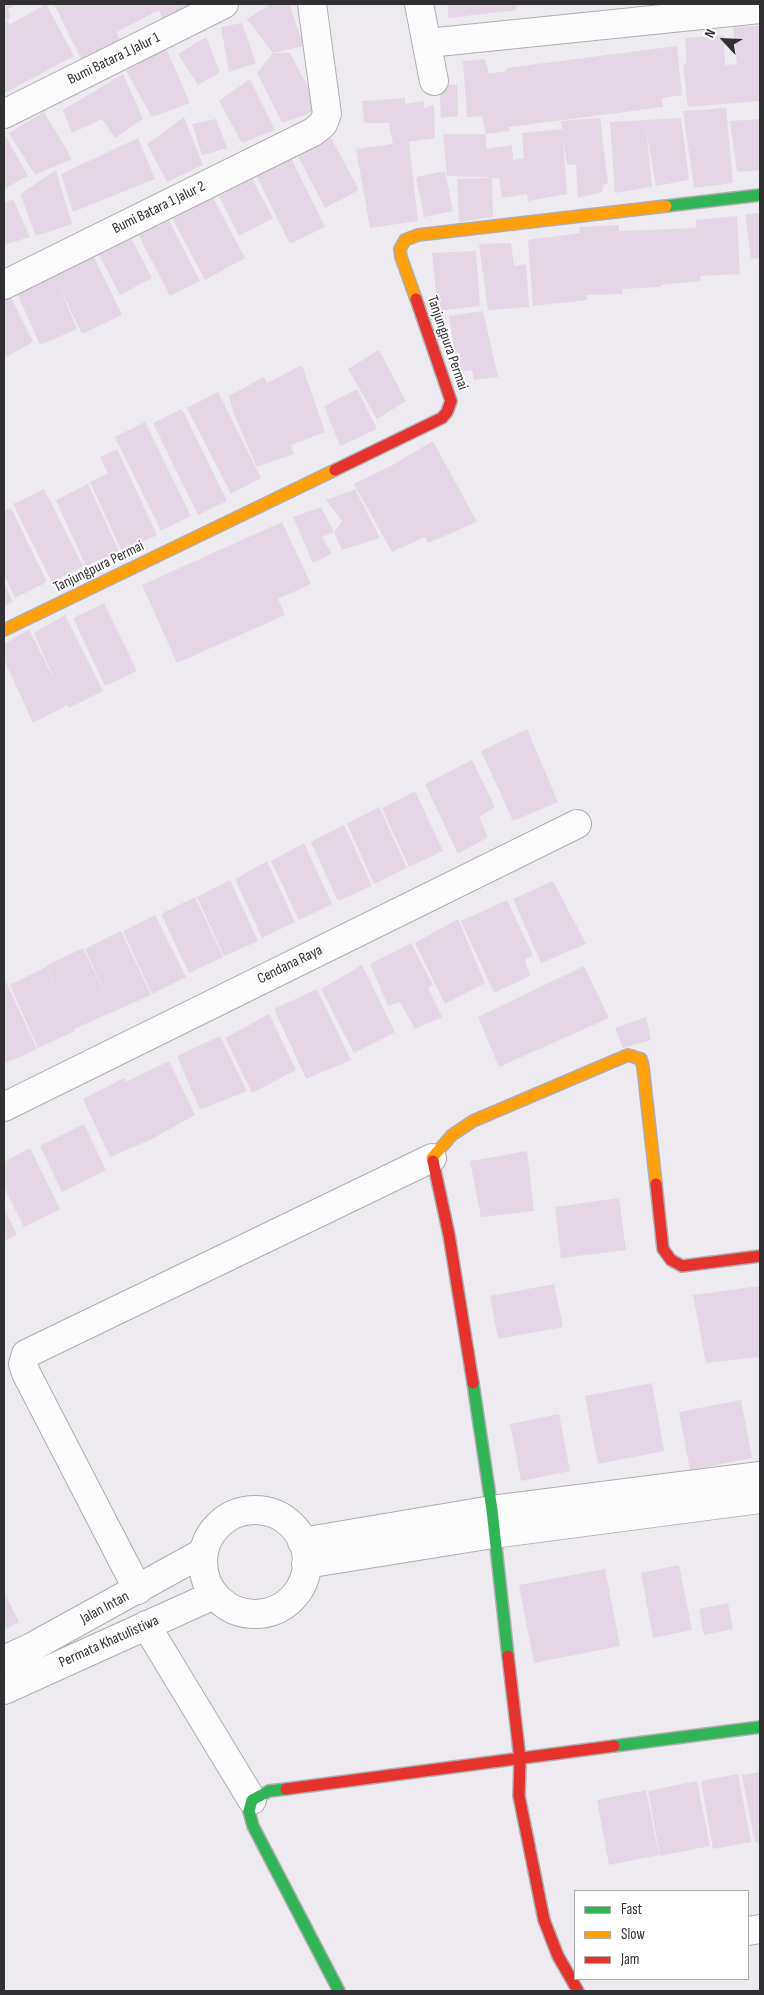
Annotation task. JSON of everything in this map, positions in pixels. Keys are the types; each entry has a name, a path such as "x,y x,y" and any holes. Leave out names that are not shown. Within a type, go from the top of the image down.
{"street":[{"name":"Bumi Batara 1 Jalur 1","path":"4,114 224,4"},
{"name":"Bumi Batara 1 Jalur 2","path":"4,285 313,132 323,124 328,114 312,4"},
{"path":"419,4 434,81"},
{"path":"428,43 760,9"},
{"name":"Tanjungpura Permai","path":"4,630 442,418 447,412 451,400 401,257 400,248 405,240 418,235 760,195"},
{"name":"Cendana Raya","path":"4,1107 577,824"},
{"path":"138,1590 26,1373 23,1364 26,1354 432,1158 452,1135 473,1121 628,1055 641,1059 644,1067 663,1250 671,1260 682,1266 760,1256"},
{"path":"432,1158 448,1235 467,1346 493,1522 520,1759 518,1796 544,1920 566,1955 574,1979"},
{"path":"304,1553 760,1476"},
{"path":"493,1522 760,1499"},
{"path":"262,1509 279,1515 293,1526 304,1553 306,1573 299,1589 289,1602 274,1610 258,1614 242,1612 226,1606 214,1595 206,1580 202,1562 204,1552 205,1544 214,1528 228,1517 244,1510 262,1509"},
{"name":"Jalan Intan","path":"4,1660 138,1590 204,1552"},
{"name":"Permata Khatulistiwa","path":"4,1690 146,1624 214,1595"},
{"path":"146,1624 252,1800 249,1811 253,1826 339,1991"},
{"path":"252,1800 270,1791 760,1728"}],"building":[{"path":"4,4 17,4 8,9 10,18 4,21"},
{"path":"46,4 74,56 5,93 4,22 8,20 9,25"},
{"path":"54,4 194,4 163,20 159,10 117,32 120,42 82,61"},
{"path":"271,4 289,4 304,46 273,53 247,19"},
{"path":"448,4 516,4 517,10 448,18"},
{"path":"242,23 256,63 229,72 221,27"},
{"path":"760,26 760,101 688,107 683,65 687,63 685,38 724,35 725,65 737,64 733,27"},
{"path":"206,37 220,72 198,85 178,54"},
{"path":"677,46 682,95 662,98 663,107 509,127 509,131 486,134 482,116 467,117 463,61 485,59 489,74 506,71 506,68"},
{"path":"166,48 190,103 152,117 126,71"},
{"path":"273,53 290,53 320,110 282,123 257,73"},
{"path":"123,74 143,119 115,138 102,119 72,133 63,110"},
{"path":"250,79 275,130 242,143 219,101"},
{"path":"439,85 457,85 458,116 441,118"},
{"path":"405,98 405,104 424,101 424,108 434,105 435,138 409,142 418,221 370,228 356,149 393,144 389,123 364,123 362,101"},
{"path":"726,108 733,183 694,188 683,111"},
{"path":"44,112 72,159 35,175 9,133"},
{"path":"184,117 203,165 167,182 147,144"},
{"path":"600,118 608,183 603,185 602,192 578,198 576,165 567,164 563,141 567,194 528,201 527,194 502,198 499,178 492,178 493,217 459,222 457,179 489,178 447,176 443,134 486,134 486,149 512,145 513,160 524,158 522,133 562,129 561,121"},
{"path":"681,118 689,180 656,186 646,128 652,187 615,193 610,122"},
{"path":"216,119 227,148 202,155 192,124"},
{"path":"759,119 760,170 737,172 730,121"},
{"path":"4,133 28,176 4,189"},
{"path":"330,136 359,190 325,208 297,154"},
{"path":"138,138 155,179 73,212 61,174"},
{"path":"291,158 325,227 290,244 256,175"},
{"path":"56,170 72,224 36,236 20,194"},
{"path":"445,171 453,211 424,217 416,177"},
{"path":"252,179 273,218 239,236 219,196"},
{"path":"211,194 245,258 205,280 171,216"},
{"path":"13,199 30,237 4,245 4,203"},
{"path":"760,213 760,258 751,259 745,214"},
{"path":"737,216 740,274 700,276 701,281 661,285 661,287 622,289 623,294 586,295 587,300 533,306 528,240 580,233 579,227 619,225 619,231 696,228 696,220"},
{"path":"167,217 200,281 170,296 137,232"},
{"path":"129,234 152,278 120,295 97,251"},
{"path":"511,243 514,266 526,264 529,307 488,310 479,244"},
{"path":"476,251 480,306 438,311 432,253"},
{"path":"93,255 122,315 82,334 58,284 77,329 40,345 16,291"},
{"path":"9,293 33,342 4,358 4,296"},
{"path":"483,311 498,377 474,380 472,370 458,372 449,316"},
{"path":"379,350 406,401 377,419 348,369"},
{"path":"302,365 325,432 291,445 294,454 257,467 234,414 229,396 264,377 267,383"},
{"path":"357,389 377,429 340,446 324,406"},
{"path":"218,392 261,478 231,494 187,408"},
{"path":"182,409 227,501 198,515 153,423"},
{"path":"145,422 191,516 161,531 115,437"},
{"path":"433,441 477,522 428,543 425,537 392,552 354,484 391,466"},
{"path":"117,449 157,535 122,552 90,482 108,473 100,457"},
{"path":"88,484 119,551 86,566 56,500"},
{"path":"44,489 83,566 52,582 13,504"},
{"path":"355,489 380,538 342,550 334,532 342,521 326,500"},
{"path":"321,507 334,532 322,537 332,554 313,563 293,517"},
{"path":"11,508 47,582 15,598 4,575 4,511"},
{"path":"282,522 311,584 278,599 285,615 177,663 142,585"},
{"path":"4,583 13,602 4,606"},
{"path":"104,603 137,671 105,686 73,618"},
{"path":"65,615 103,691 69,708 67,705 33,723 4,659 4,644 29,629 58,687 34,633"},
{"path":"527,729 558,802 513,821 481,751"},
{"path":"472,760 495,807 479,817 488,837 458,854 425,784"},
{"path":"415,791 443,851 409,867 382,808"},
{"path":"379,807 407,868 374,884 347,824"},
{"path":"344,825 372,886 338,901 311,842"},
{"path":"304,843 332,904 299,920 271,861"},
{"path":"267,861 295,922 262,938 235,879"},
{"path":"230,880 258,941 224,956 197,897"},
{"path":"553,881 586,944 541,963 513,899"},
{"path":"195,897 223,957 189,973 161,914"},
{"path":"507,900 533,955 525,960 530,976 494,993 461,921"},
{"path":"155,915 186,977 152,994 123,931"},
{"path":"458,919 485,983 445,1004 415,943"},
{"path":"121,931 151,995 74,1029 75,1031 38,1048 10,985 46,967 67,1012 46,966 83,948 112,1008 85,949"},
{"path":"411,943 433,985 428,988 442,1017 415,1029 400,1002 388,1006 370,964"},
{"path":"362,965 395,1032 354,1053 321,989"},
{"path":"584,966 609,1018 499,1067 478,1017"},
{"path":"6,982 37,1049 4,1064 4,983"},
{"path":"317,989 351,1060 306,1079 274,1009"},
{"path":"269,1014 296,1070 252,1093 225,1038"},
{"path":"646,1017 651,1040 623,1048 615,1028"},
{"path":"220,1036 247,1091 200,1110 177,1056"},
{"path":"169,1061 195,1115 152,1139 110,1157 83,1099 124,1078 126,1082"},
{"path":"84,1124 106,1170 62,1192 40,1146"},
{"path":"30,1148 60,1209 24,1227 4,1187 4,1162"},
{"path":"527,1151 534,1211 481,1217 470,1161"},
{"path":"619,1198 626,1250 561,1258 555,1207"},
{"path":"4,1208 17,1235 4,1241"},
{"path":"554,1284 563,1327 498,1339 490,1296"},
{"path":"760,1286 760,1357 706,1363 693,1295"},
{"path":"652,1383 664,1451 598,1464 585,1396"},
{"path":"741,1400 752,1458 690,1470 679,1412"},
{"path":"559,1414 570,1471 521,1481 510,1424"},
{"path":"679,1565 692,1630 653,1638 641,1573"},
{"path":"605,1569 620,1646 534,1663 519,1585"},
{"path":"4,1592 19,1622 4,1630"},
{"path":"728,1603 733,1629 704,1635 699,1609"},
{"path":"760,1772 760,1842 755,1843 742,1775"},
{"path":"738,1774 751,1842 713,1849 701,1781"},
{"path":"697,1781 710,1846 660,1856 648,1791"},
{"path":"646,1790 659,1855 609,1865 597,1800"}],"traffic: fast":[{"path":"666,206 760,195"},
{"path":"473,1383 492,1510 508,1656"},
{"path":"614,1746 760,1727"},
{"path":"286,1789 269,1791 252,1800 249,1811 253,1826 339,1991"}],"traffic: slow":[{"path":"416,299 400,249 405,240 418,235 666,206"},
{"path":"4,630 335,470"},
{"path":"433,1161 432,1158 452,1135 473,1121 628,1055 641,1059 643,1067 656,1184"}],"traffic: jam":[{"path":"335,470 442,418 447,412 451,401 416,299"},
{"path":"433,1161 449,1235 473,1383"},
{"path":"656,1184 663,1249 671,1260 682,1266 760,1256"},
{"path":"508,1656 520,1759 519,1796 544,1920 558,1956 578,1991"},
{"path":"286,1789 614,1746"}]}
